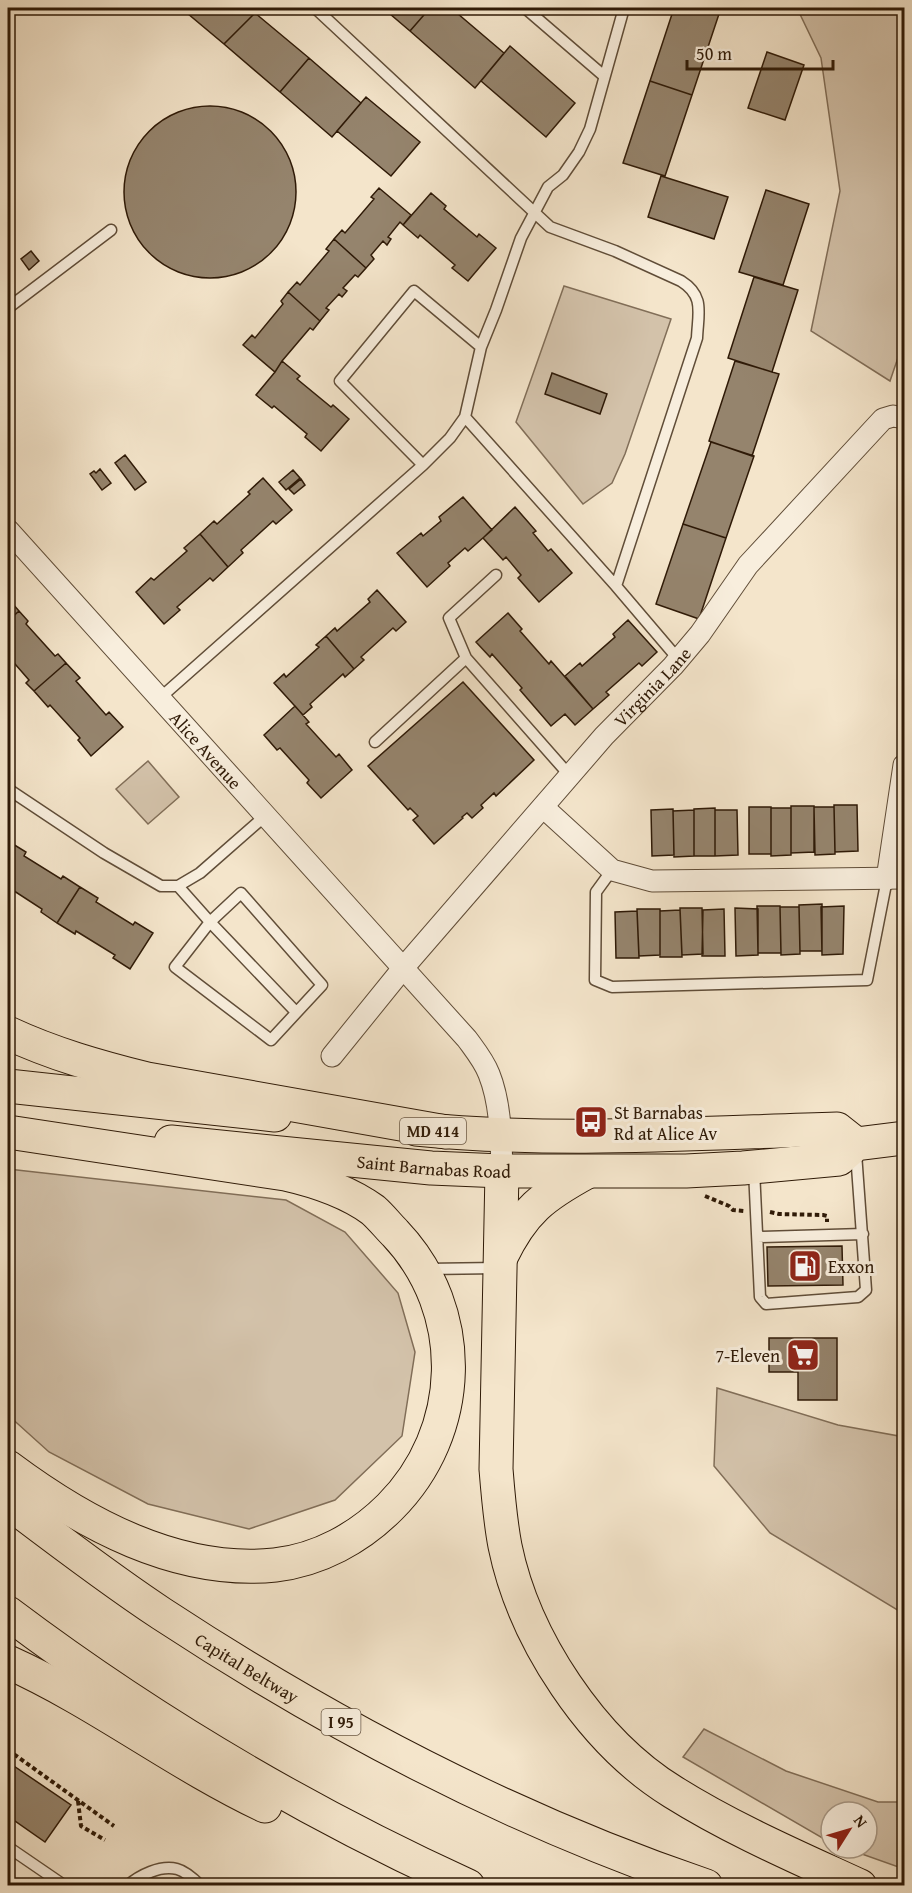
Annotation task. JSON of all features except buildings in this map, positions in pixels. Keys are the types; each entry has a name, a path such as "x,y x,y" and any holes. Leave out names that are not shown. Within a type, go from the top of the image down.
{"main road":[{"path":"8,1033 49,1052 147,1079 446,1132"},
{"name":"Saint Barnabas Road","path":"8,1086 501,1136 837,1129 856,1144"},
{"name":"Saint Barnabas Road","path":"8,1123 244,1150 431,1168 502,1171 686,1171 754,1167 839,1159 856,1144 904,1138"},
{"path":"8,1132 285,1174 314,1181 341,1192 373,1211 402,1241 423,1269 440,1305 448,1346 449,1383 441,1422 427,1458 405,1492 376,1521 346,1542 312,1557 275,1565 236,1566 192,1559 152,1548 75,1513 8,1467"},
{"path":"502,1171 496,1469 505,1547 516,1588 534,1629 557,1672 613,1744 641,1769 671,1792 733,1826 860,1886"},
{"path":"499,1265 512,1234 523,1218 555,1190 587,1172"},
{"name":"Capital Beltway","path":"8,1502 160,1613 320,1711 473,1790 577,1837 706,1886"},
{"path":"8,1614 107,1684 187,1736 351,1829 468,1886"},
{"path":"8,1662 60,1688 172,1757 260,1803 436,1886"}],"street":[{"name":"Virginia Lane","path":"332,1056 404,967 604,736 679,660 748,565 884,419 893,416 904,418"},
{"name":"Alice Avenue","path":"8,530 404,967"},
{"path":"543,807 612,870 652,881 896,878 904,774"},
{"path":"404,967 456,1025 482,1060 493,1085 501,1136 502,1171"}],"lane":[{"path":"315,8 550,227 615,251 681,281 691,287 697,295 699,304 697,338 616,586"},
{"path":"525,8 604,76"},
{"path":"160,698 423,465 450,438 465,417 481,347 521,238 548,187 563,175 579,152 590,129 624,8"},
{"path":"8,308 111,230"},
{"path":"423,465 340,381 414,291 481,347"},
{"path":"465,417 679,660"},
{"path":"496,575 449,618 466,658 570,776"},
{"path":"375,742 466,658"},
{"path":"8,789 104,853 161,886 178,886 200,873 265,816"},
{"path":"612,870 596,892 595,980 612,987 867,980 896,878"},
{"path":"178,886 296,1012"},
{"path":"241,893 322,985 272,1040 176,967 210,922 241,893"},
{"path":"754,1167 760,1297 766,1304 858,1297 866,1290 856,1144"},
{"path":"758,1237 863,1234"},
{"path":"423,1269 499,1265"},
{"path":"8,1846 65,1886"},
{"path":"128,1886 138,1877 166,1869 178,1869 201,1886"}],"path":[{"path":"704,1186 705,1197 729,1206 733,1210"},
{"path":"767,1211 779,1214 804,1213 827,1216 828,1235"},
{"path":"8,1750 114,1826"},
{"path":"78,1800 81,1826 105,1840"}],"shaded area":[{"path":"797,8 904,8 904,340 890,381 811,331 840,191 821,58"},
{"path":"564,286 671,319 625,454 612,483 583,504 516,422"},
{"path":"148,761 179,797 148,824 116,789"},
{"path":"8,1169 286,1200 345,1232 398,1293 415,1352 402,1436 335,1500 249,1529 148,1504 49,1452 8,1415"},
{"path":"717,1388 838,1425 904,1437 904,1614 770,1533 714,1466"},
{"path":"704,1729 786,1771 872,1800 819,1800 819,1836 683,1757"},
{"path":"879,1802 904,1802 904,1869 879,1860"}],"place":[{"name":"St Barnabas Rd at Alice Av","path":"591,1122"},
{"name":"Exxon","path":"805,1266"},
{"name":"7-Eleven","path":"803,1355"}]}
